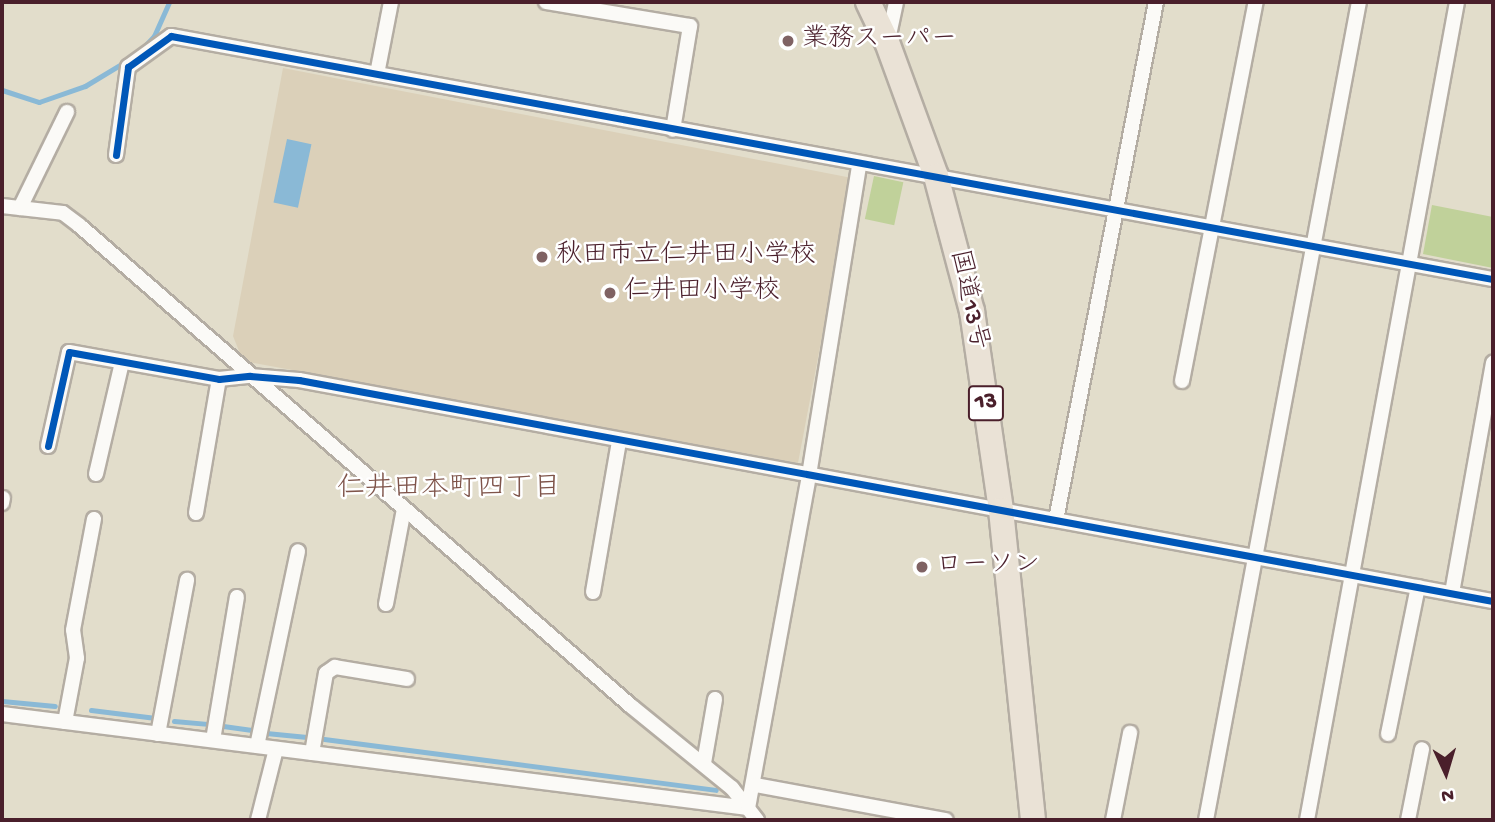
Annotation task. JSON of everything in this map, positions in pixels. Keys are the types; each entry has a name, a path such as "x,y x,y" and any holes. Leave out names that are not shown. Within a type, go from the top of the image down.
{"highway":[{"name":"国道13号","path":"867,2 887,42 936,176 972,311 1001,510 1032,820"}],"street":[{"path":"377,74 391,2"},
{"path":"546,2 594,6 690,26 673,130"},
{"path":"887,42 896,2"},
{"path":"1056,520 1156,2"},
{"path":"1182,381 1256,2"},
{"path":"1206,820 1359,2"},
{"path":"1307,820 1457,2"},
{"path":"116,155 128,67 171,36 859,166 936,176 1118,208 1493,279"},
{"path":"20,208 67,112"},
{"path":"752,814 859,166"},
{"path":"2,206 64,213 404,509 704,763 752,814"},
{"path":"48,446 69,352 219,380 250,376 299,380 1493,601"},
{"path":"96,474 122,362"},
{"path":"1452,593 1493,363"},
{"path":"196,513 219,380"},
{"path":"593,592 619,440"},
{"path":"386,604 404,509"},
{"path":"65,722 78,658 73,630 94,519"},
{"path":"257,746 298,551"},
{"path":"158,734 187,580"},
{"path":"1388,734 1418,587"},
{"path":"213,740 237,597"},
{"path":"312,753 326,673 335,667 407,679"},
{"path":"704,763 715,699"},
{"path":"2,714 312,753 752,814"},
{"path":"1113,820 1130,733"},
{"path":"258,820 276,749"},
{"path":"1408,820 1422,749"},
{"path":"755,785 946,820"}],"shaded area":[{"name":"秋田市立仁井田小学校","path":"283,68 852,178 798,463 243,361 233,336"}],"green space":[{"path":"874,176 903,182 894,225 865,219"},
{"path":"1432,205 1493,217 1493,268 1423,254"}],"water":[{"path":"287,139 311,144 298,208 273,203"}],"waterway":[{"path":"139,52 154,36 169,2"},
{"path":"2,90 39,102 85,86 128,60"},
{"path":"2,701 55,706"},
{"path":"91,710 156,718"},
{"path":"174,721 207,724"},
{"path":"223,726 252,730"},
{"path":"266,733 307,737"},
{"path":"324,739 716,790"}],"cycle path":[{"path":"116,155 128,67 171,36 1493,279"},
{"path":"48,446 69,352 219,379 250,376 299,380 1493,601"}],"place":[{"name":"業務スーパー","path":"788,41"},
{"name":"秋田市立仁井田小学校","path":"542,257"},
{"name":"仁井田小学校","path":"610,293"},
{"name":"ローソン","path":"922,567"}],"district":[{"name":"仁井田本町四丁目","path":"449,490"}]}
